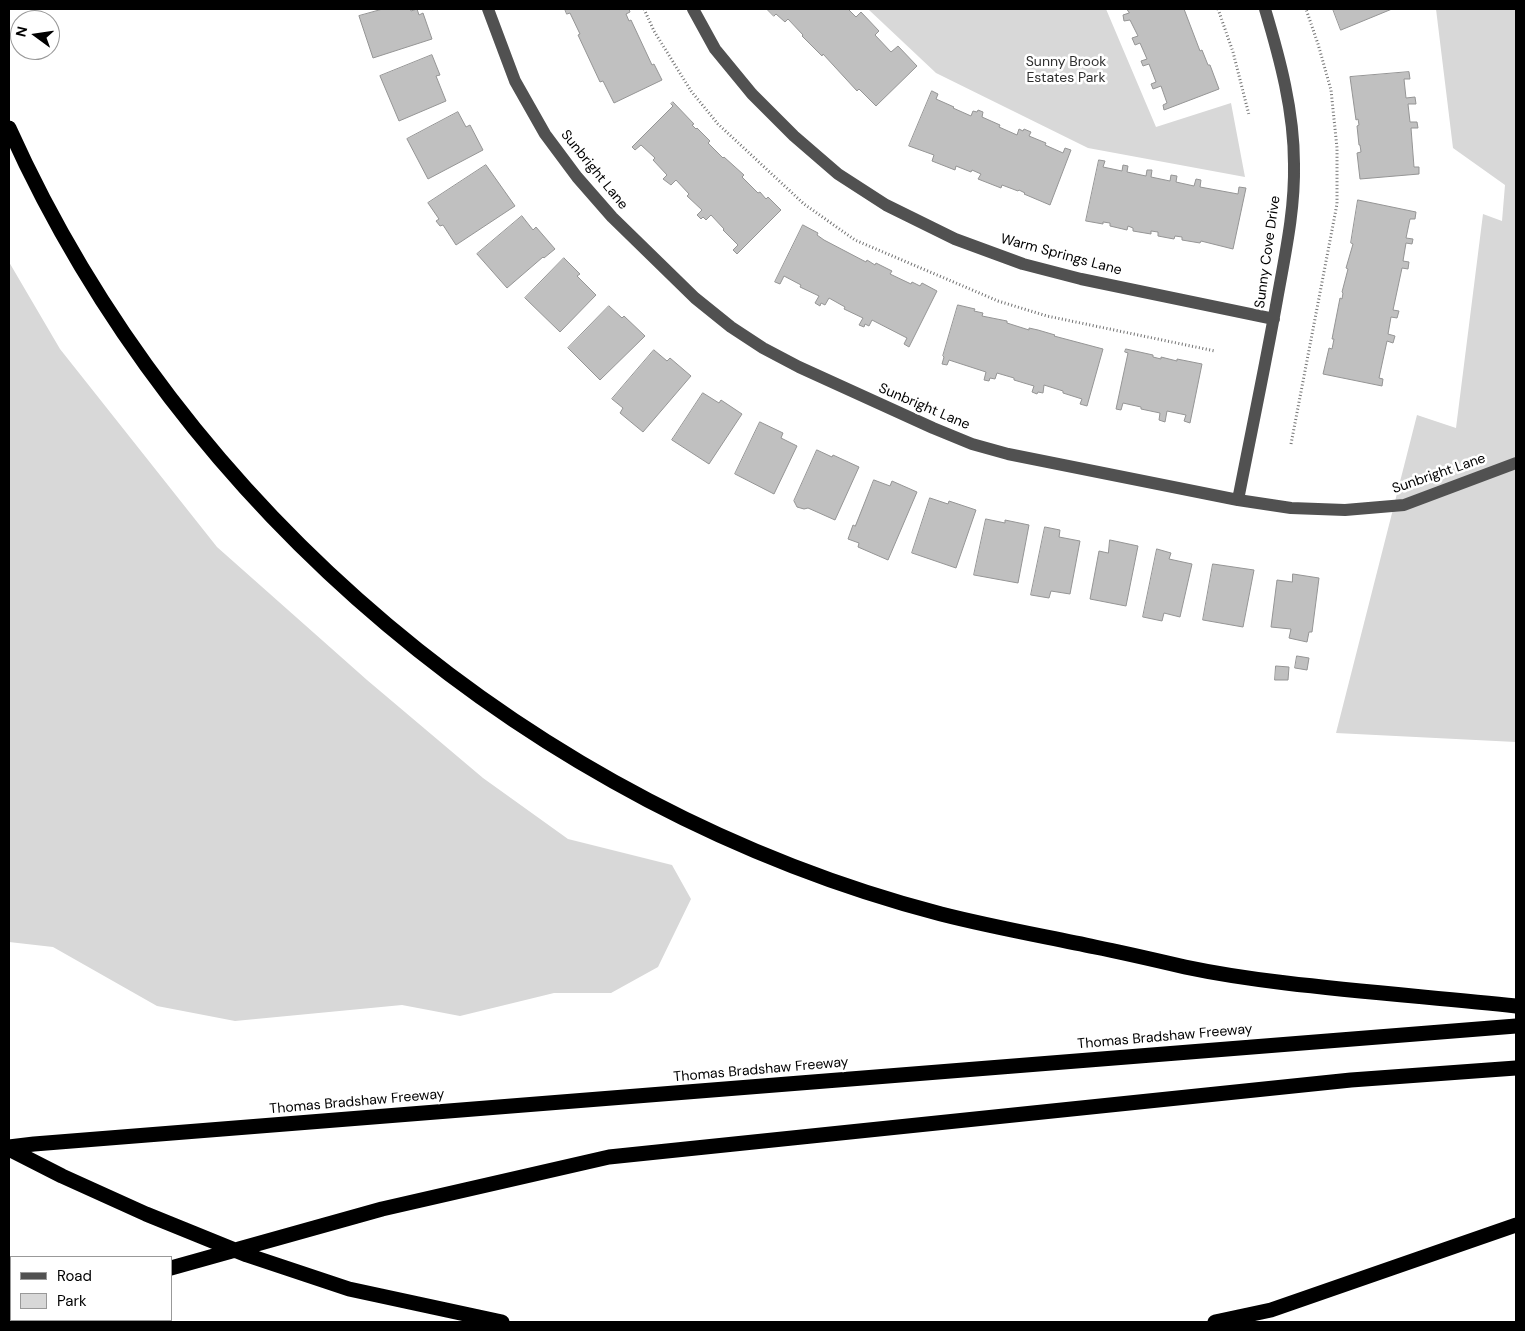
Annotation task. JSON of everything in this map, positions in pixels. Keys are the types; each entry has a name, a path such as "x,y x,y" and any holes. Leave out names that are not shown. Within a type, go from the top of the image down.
{"highway":[{"path":"9,128 22,158 61,231 101,298 145,365 209,446 277,522 344,587 416,650 472,691 618,785 699,826 755,851 825,877 940,914 1024,934 1097,947 1191,968 1285,982 1516,1006"},
{"name":"Thomas Bradshaw Freeway","path":"9,1148 54,1142 1516,1026"},
{"path":"172,1268 382,1210 609,1157 1351,1080 1516,1068"},
{"path":"9,1148 62,1176 146,1214 247,1255 349,1289 502,1322"},
{"path":"1215,1322 1271,1310 1516,1225"}],"street":[{"name":"Sunbright Lane","path":"488,9 515,81 545,134 577,177 612,217 694,298 731,327 763,348 808,371 933,428 972,444 1008,454 1238,500 1291,508 1345,510 1404,505 1516,463"},
{"name":"Warm Springs Lane","path":"693,9 715,49 752,94 794,136 838,174 886,206 955,239 1023,264 1081,279 1274,319"},
{"name":"Sunny Cove Drive","path":"1238,500 1274,319 1290,219 1294,165 1290,111 1281,64 1265,9"}],"path":[{"path":"1218,9 1249,115"},
{"path":"1291,444 1337,204 1336,148 1331,90 1306,9"}],"green space":[{"name":"Sunny Brook Estates Park","path":"868,9 1106,9 1156,127 1231,103 1245,177 1088,148 936,73"},
{"path":"1436,9 1516,9 1516,742 1336,733 1417,415 1456,428 1483,214 1502,221 1505,185 1453,148"},
{"path":"9,262 60,349 217,547 367,680 483,778 568,839 672,865 691,899 658,967 611,993 554,993 460,1016 402,1005 235,1021 157,1006 53,947 9,942"}],"building":[{"path":"383,9 410,9 411,11 417,9 419,15 423,13 432,39 373,58 359,16"},
{"path":"565,9 629,9 630,12 626,14 629,21 631,20 652,65 654,64 662,80 614,103 603,81 600,82 570,13 567,14"},
{"path":"767,9 848,9 856,17 861,12 879,31 875,35 891,52 898,46 917,66 876,106 859,89 857,91 823,54 822,56 802,36 788,19 785,22 776,14 774,16"},
{"path":"1127,9 1184,9 1200,51 1202,50 1208,65 1210,65 1219,89 1164,110 1163,105 1167,103 1161,86 1153,89 1151,84 1156,82 1149,64 1143,66 1141,61 1147,59 1140,43 1135,45 1132,38 1138,36 1130,20 1124,21 1123,15 1129,13"},
{"path":"1333,9 1392,9 1341,30"},
{"path":"432,55 440,75 436,76 446,101 399,121 380,76"},
{"path":"1409,72 1410,79 1404,79 1406,98 1415,97 1416,104 1408,104 1410,122 1417,122 1418,128 1411,128 1414,167 1419,167 1419,174 1360,179 1357,153 1361,152 1357,126 1359,125 1358,119 1356,120 1350,77"},
{"path":"932,91 938,94 936,99 971,116 973,111 977,112 978,110 983,112 982,117 1017,135 1019,129 1023,131 1024,129 1031,132 1029,136 1046,143 1045,145 1063,153 1065,148 1071,150 1050,205 1019,190 1002,185 1001,188 978,179 981,174 972,170 971,172 956,166 955,170 932,161 934,155 909,146"},
{"path":"673,102 694,124 692,125 710,141 708,143 744,175 742,177 758,193 760,192 766,199 768,197 781,210 737,254 733,250 738,245 711,215 706,220 703,217 701,219 697,215 702,210 687,196 689,194 676,180 671,185 663,179 667,175 653,160 655,158 641,145 635,150 632,147 673,106 671,104"},
{"path":"458,112 466,127 470,125 483,150 428,179 407,139"},
{"path":"1099,160 1105,161 1103,167 1122,171 1123,165 1128,166 1127,172 1146,176 1147,170 1152,170 1151,177 1170,181 1171,175 1177,176 1176,182 1194,186 1196,179 1201,180 1200,187 1238,194 1239,187 1246,188 1233,249 1201,241 1200,243 1182,240 1182,237 1175,236 1174,239 1158,236 1158,232 1151,231 1151,234 1133,231 1133,228 1128,226 1127,230 1110,226 1110,223 1103,222 1103,224 1086,221"},
{"path":"486,165 515,206 456,245 443,225 440,226 436,221 439,219 428,203"},
{"path":"1358,200 1416,212 1415,219 1410,219 1406,238 1413,239 1412,244 1406,243 1403,261 1409,262 1408,269 1402,268 1393,310 1399,311 1397,318 1391,317 1388,334 1395,336 1393,343 1387,341 1379,378 1383,379 1382,386 1323,374 1329,348 1332,349 1334,339 1332,339 1340,298 1342,299 1348,269 1346,268 1353,244 1351,243"},
{"path":"522,216 533,230 536,227 555,249 507,288 477,254"},
{"path":"803,225 818,233 817,235 824,240 866,262 867,260 875,265 876,263 892,271 890,274 911,284 912,282 920,286 922,283 937,291 909,347 904,344 907,338 872,320 869,326 865,324 864,327 859,325 863,318 844,309 845,307 829,298 825,305 821,303 820,306 815,303 819,296 800,287 801,285 784,276 780,284 775,282"},
{"path":"564,258 580,274 577,276 596,295 560,332 525,298"},
{"path":"958,305 975,309 974,311 983,313 982,316 1007,321 1007,323 1029,330 1029,328 1038,330 1103,349 1087,406 1080,404 1082,399 1044,385 1043,393 1038,392 1037,394 1032,392 1034,386 1014,380 1014,378 997,373 995,379 990,378 989,381 984,380 986,372 949,360 947,365 942,364"},
{"path":"609,306 622,318 624,316 645,336 600,380 568,348"},
{"path":"1126,349 1153,355 1153,357 1161,359 1161,357 1202,364 1190,423 1184,421 1186,415 1167,411 1165,422 1159,420 1160,413 1141,409 1141,407 1123,403 1121,410 1116,409 1128,353 1125,352"},
{"path":"654,350 667,361 670,358 691,376 643,432 620,413 623,408 612,399"},
{"path":"703,393 719,403 721,400 742,414 709,464 672,440"},
{"path":"760,422 783,433 781,438 797,446 774,494 735,474"},
{"path":"817,450 859,467 835,520 808,508 797,507 794,501"},
{"path":"874,480 890,486 892,481 917,492 888,560 858,547 859,543 848,539"},
{"path":"930,498 948,504 949,501 976,510 956,568 912,553"},
{"path":"986,519 1005,523 1005,520 1029,525 1018,583 974,575"},
{"path":"1045,527 1060,530 1059,537 1080,541 1070,594 1051,591 1049,598 1031,595"},
{"path":"1110,540 1138,546 1126,606 1090,599 1099,551 1108,553"},
{"path":"1157,549 1171,553 1169,559 1192,564 1180,617 1164,613 1162,621 1143,617"},
{"path":"1213,564 1254,570 1243,627 1203,620"},
{"path":"1293,574 1319,578 1312,632 1309,632 1307,642 1289,638 1291,629 1271,627 1277,580 1292,582"},
{"path":"1297,656 1309,658 1307,670 1295,668"},
{"path":"1276,666 1289,667 1288,680 1275,680"}]}
